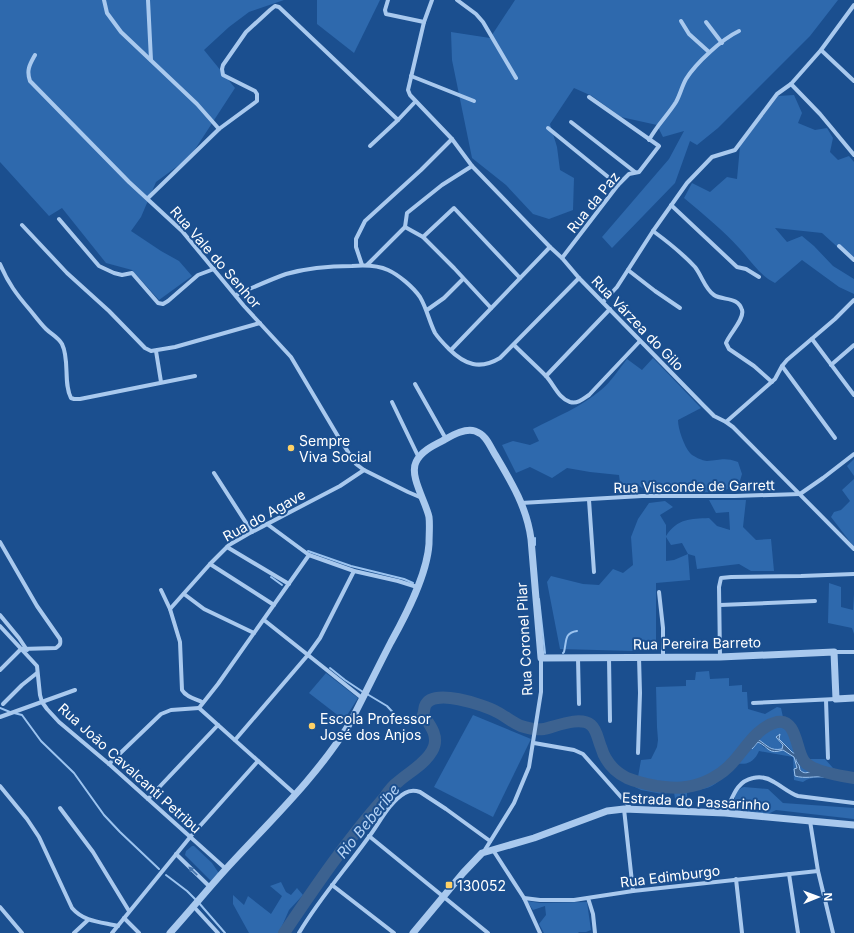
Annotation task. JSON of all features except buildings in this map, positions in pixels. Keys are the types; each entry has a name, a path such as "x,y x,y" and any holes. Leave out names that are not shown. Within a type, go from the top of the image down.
{"street":[{"path":"104,0 108,13 121,32 197,104 220,129"},
{"path":"148,0 151,60"},
{"path":"388,0 385,10 386,14 424,22"},
{"path":"370,146 415,102 408,90 424,22 432,0"},
{"path":"457,0 476,14 483,22 516,78"},
{"path":"603,302 617,287 653,231 687,183 712,157 735,150 778,94 791,84 852,13 854,5"},
{"path":"148,198 220,129 254,104 258,98 255,91 223,75 222,65 246,32 275,6 279,7 398,120"},
{"path":"681,21 688,34 709,52"},
{"path":"706,22 722,43"},
{"path":"589,97 649,140 655,128 676,102 686,79 709,52 738,31"},
{"path":"821,50 854,82"},
{"name":"Rua Vale do Senhor","path":"35,55 28,68 30,81 129,182 182,231 260,323 291,357 353,460 364,470 422,498"},
{"path":"411,76 474,101"},
{"path":"791,84 820,114 854,155"},
{"name":"Rua Várzea do Gilo","path":"415,102 452,140 472,166 562,258 579,278 640,341 714,416 726,422 854,549"},
{"path":"571,122 635,172"},
{"path":"548,128 618,185"},
{"path":"362,265 356,247 356,239 365,221 452,140"},
{"name":"Rua da Paz","path":"562,258 618,185 629,174 639,172 659,146 649,140"},
{"path":"368,265 405,227 407,213 442,185 472,166"},
{"path":"671,205 737,266 746,269 759,277"},
{"path":"423,237 454,208 520,278"},
{"path":"59,219 99,266 122,275 132,273 158,303 163,304 168,301 198,275 214,269"},
{"path":"22,225 67,273 109,311 145,348 154,351 175,347 260,323"},
{"path":"405,227 423,237 491,308"},
{"path":"653,231 696,268 714,295 720,298 731,299 738,303 742,309 742,316 728,337 726,342 727,346 729,349 754,366 772,382"},
{"path":"840,246 854,260"},
{"path":"451,350 550,247"},
{"path":"0,264 10,285 19,297 46,329 58,338 61,343 65,358 68,387 71,398 74,400 195,376"},
{"path":"236,295 276,278 296,272 327,266 368,265 387,269 396,274 418,295 427,310 435,332 440,340 468,362 482,365 492,363 500,358 579,278"},
{"path":"628,270 680,308"},
{"path":"427,310 444,298 463,279"},
{"path":"726,422 772,382 787,360 854,300"},
{"path":"546,376 610,309"},
{"path":"812,339 854,395"},
{"path":"514,345 546,376 560,396 570,402 580,402 589,395 640,341"},
{"path":"831,365 854,345"},
{"path":"154,351 161,382"},
{"path":"782,366 835,438"},
{"path":"415,384 446,439 426,450 417,460"},
{"path":"170,933 226,869 277,816 316,771 339,740 363,698 401,623 417,587 426,562 429,545 429,518 415,476 417,460 392,402"},
{"name":"Rua Coronel Pilar","path":"446,439 463,431 471,430 482,435 507,475 521,503 529,525 531,539 541,658 541,692 534,743 530,767 514,803 482,853"},
{"path":"800,494 854,454"},
{"name":"Rua do Agave","path":"170,609 227,547 252,532 336,488 364,470"},
{"path":"214,473 252,532"},
{"name":"Rua Visconde de Garrett","path":"521,503 642,496 759,496 800,494"},
{"path":"589,500 594,572"},
{"path":"267,524 309,555 354,571 417,587"},
{"path":"0,542 37,606 61,642 60,646 52,648 23,648 0,670"},
{"path":"227,547 289,584"},
{"path":"199,708 202,702 218,684 309,555"},
{"path":"210,564 274,605"},
{"path":"235,740 307,656 320,638 354,571"},
{"path":"720,657 720,581 724,577 854,574"},
{"path":"161,590 170,609 180,642 182,690 184,694 202,702"},
{"path":"659,592 663,628 663,657"},
{"path":"184,594 204,609 254,633"},
{"path":"720,605 815,601"},
{"path":"0,615 23,648"},
{"path":"264,620 307,656 363,698"},
{"name":"Rua João Cavalcanti Petribu","path":"0,626 23,648 37,666 42,702 59,722 191,836 226,869"},
{"path":"0,634 4,630"},
{"path":"834,652 836,699"},
{"name":"Rua Pereira Barreto","path":"541,658 720,657 854,652"},
{"path":"609,657 610,721"},
{"path":"638,753 640,693 639,657"},
{"path":"578,658 579,704"},
{"path":"3,704 22,685 38,673"},
{"path":"0,717 75,690"},
{"path":"753,703 854,698"},
{"path":"826,700 828,758"},
{"path":"109,764 161,714 171,710 199,708 295,794"},
{"path":"148,799 218,726"},
{"path":"534,743 574,750 583,754 622,798 628,809 634,891"},
{"path":"112,933 191,836 258,761"},
{"path":"725,813 740,783 760,777 776,782 791,794 798,796 854,803"},
{"path":"0,786 27,819 39,837 72,908 88,920 118,926"},
{"path":"299,933 315,907 380,820 400,796 409,790 415,790 446,809 490,841"},
{"path":"732,799 740,815"},
{"path":"60,808 93,852 129,911"},
{"name":"Estrada do Passarinho","path":"413,933 443,896 482,853 534,838 606,811 628,809 725,813 854,825"},
{"path":"810,821 818,871 834,933"},
{"path":"369,836 488,933"},
{"path":"493,849 524,898 540,933"},
{"path":"176,854 211,887"},
{"name":"Rua Edimburgo","path":"524,898 558,900 588,898 736,879 818,871"},
{"path":"789,874 798,933"},
{"path":"736,879 742,933"},
{"path":"332,885 394,933"},
{"path":"588,898 593,914 595,933"},
{"path":"196,904 218,933"},
{"path":"1,909 22,933"},
{"path":"124,918 139,933"},
{"path":"74,933 88,920"}],"shaded area":[{"path":"0,0 284,0 249,12 229,27 204,50 235,88 190,157 156,182 141,217 131,231 179,261 192,276 159,300 132,270 106,263 62,208 49,216 0,162"},
{"path":"317,0 380,0 354,53 317,24"},
{"path":"515,0 838,0 810,36 718,128 697,145 690,141 675,183 612,248 602,237 669,159 684,131 663,137 657,125 621,117 592,96 574,88 550,124 557,147 560,170 574,178 573,210 549,219 533,214 506,185 472,158 452,60 451,32 490,38"},
{"path":"794,95 802,113 798,123 815,130 827,128 833,138 830,152 838,160 849,156 854,162 854,262 822,233 775,228 787,242 802,236 833,266 854,279 854,294 839,287 802,260 775,283 760,272 727,235 684,198 692,183 710,192 727,177 737,179 740,146 778,96"},
{"path":"653,358 701,408 678,420 680,433 690,453 693,456 705,461 726,459 738,462 742,474 739,484 721,492 650,493 639,486 621,490 619,475 567,468 552,478 530,467 516,473 502,445 513,441 530,445 539,441 533,429 585,402 608,383 627,359 642,370"},
{"path":"854,459 854,476 847,466"},
{"path":"854,479 854,547 831,517 834,512 841,510 850,501 842,490"},
{"path":"709,500 746,500 743,527 756,540 771,539 774,571 751,571 739,564 697,569 695,556 688,554 690,580 656,583 656,646 633,651 560,649 547,582 551,576 583,584 599,585 613,569 623,573 633,565 631,537 638,519 649,503 665,501 673,507 660,515 666,525 666,536 675,526 690,519 709,518 717,526 730,530 729,512 716,513","holes":["666,537 671,545 682,543 688,554 674,560 666,561"]},
{"path":"829,583 841,587 841,607 853,610 854,594 854,634 852,628 828,623"},
{"path":"709,671 710,679 729,678 729,686 742,685 742,692 747,692 748,709 765,714 777,707 781,708 784,722 790,723 791,730 799,733 805,759 825,759 833,768 848,775 834,777 832,775 818,772 817,774 812,771 803,773 795,754 779,739 779,734 777,735 780,743 783,745 782,749 771,748 761,741 757,741 752,746 755,746 758,742 765,748 777,752 783,750 794,757 798,777 824,777 854,780 854,782 827,778 814,778 803,782 794,780 793,757 759,751 755,758 750,762 744,764 736,763 718,782 709,787 687,793 687,797 675,799 674,792 662,794 641,790 635,787 641,760 651,759 657,747 656,687 686,686 686,680 695,680 696,672"},
{"path":"326,673 358,698 344,720 309,693"},
{"path":"473,715 531,739 493,817 434,787"},
{"path":"780,734 779,739 797,755 796,761 801,771 806,773 812,771 817,774 822,771 829,770 832,771 832,775 834,777 844,775 854,776 854,780 795,776 794,769 797,768 794,757 783,750 774,752 758,742 752,749 752,746 759,740 772,749 782,749 783,745 776,737"},
{"path":"744,787 768,789 783,803 854,808 854,819 776,810 768,814 740,811 735,801 735,794"},
{"path":"194,846 212,863 218,872 218,874 211,881 185,855 186,851"},
{"path":"281,882 286,892 291,895 297,888 303,895 289,910 279,933 249,933 233,904 233,895 244,905 248,896 271,914 282,896 270,886"},
{"path":"527,901 540,903 587,902 591,930 578,933 544,933 539,924 546,915 545,906 533,910"}],"waterway":[{"path":"535,538 535,545"},
{"path":"308,551 351,566 404,579 413,583"},
{"path":"271,577 282,585"},
{"path":"539,599 545,653"},
{"path":"563,653 568,635 577,631"},
{"path":"330,668 363,692"},
{"path":"367,694 387,706 399,719 411,719 428,722"},
{"name":"Rio Beberibe","path":"284,933 344,847 390,789 429,756 434,746 435,737 434,732 423,715 425,706 430,701 437,698 459,699 481,705 497,712 521,726 532,729 544,729 581,721 586,722 595,730 605,757 614,769 630,779 656,786 682,788 712,779 729,767 758,733 764,728 777,722 784,722 789,725 795,736 801,756 808,765 819,770 854,778"},
{"path":"0,708 10,712"},
{"path":"14,713 22,715 41,741 74,773 104,815 159,869"},
{"path":"166,875 196,900"},
{"path":"199,903 225,933"}],"place":[{"name":"Sempre Viva Social","path":"291,448"},
{"name":"Escola Professor José dos Anjos","path":"312,726"},
{"name":"130052","path":"449,885"}]}
